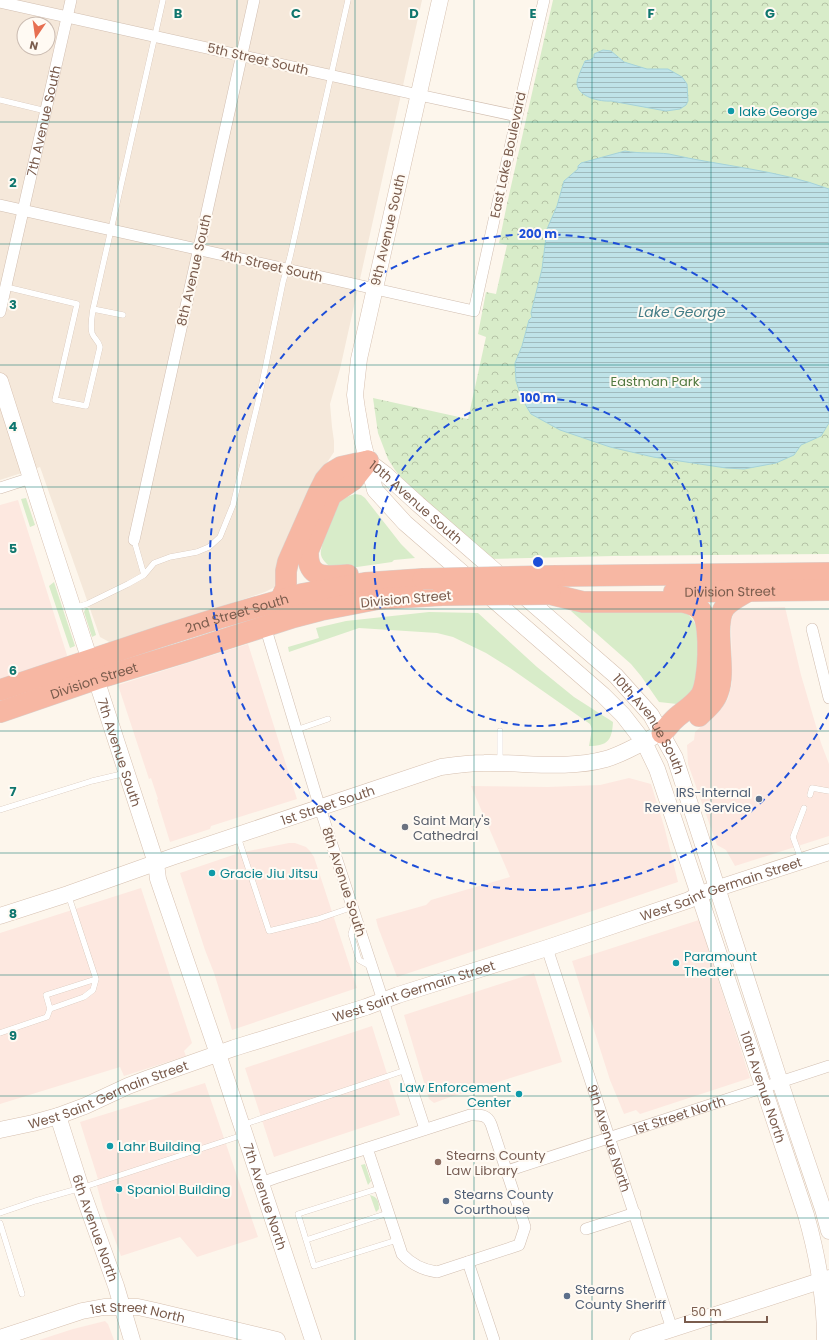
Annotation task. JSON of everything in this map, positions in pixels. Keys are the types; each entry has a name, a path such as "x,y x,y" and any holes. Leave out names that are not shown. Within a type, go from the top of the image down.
{"highway":[{"path":"368,460 353,480 331,495 308,551 308,560 311,568 322,576 331,577 364,573 417,574"},
{"path":"280,601 286,588 286,571 288,562 325,480 341,467 368,460"},
{"name":"Division Street","path":"0,712 93,670 185,652 265,626 321,610 354,603 392,598 552,585 829,573"},
{"name":"2nd Street South","path":"0,690 93,670 219,618 302,594 385,581 417,574 482,577"},
{"name":"Division Street","path":"482,577 552,585 579,598 748,591 829,590"},
{"path":"662,733 682,731 709,707 714,700 721,682 720,626 722,614 730,602 748,591"},
{"path":"579,598 683,602 694,604 703,612 707,628 707,666 705,686 697,701 676,718 662,733"}],"main road":[{"name":"9th Avenue South","path":"368,460 362,438 355,395 359,359 440,0"},
{"name":"7th Avenue South","path":"0,381 72,608 156,863 158,879 218,1054"},
{"name":"10th Avenue South","path":"368,460 386,474 418,504 616,676 651,715 675,758 717,889"},
{"name":"10th Avenue South","path":"368,460 375,490 405,523 603,695 623,715 644,742 657,769 700,894"},
{"name":"1st Street South","path":"0,916 441,767 464,764 500,763 561,765 587,763 606,759 626,752 662,733"},
{"name":"West Saint Germain Street","path":"0,1130 58,1116 85,1106 128,1086 218,1054 366,1007 383,999 547,948 689,900 700,894 829,852"},
{"name":"10th Avenue North","path":"717,889 829,1231"},
{"name":"10th Avenue North","path":"700,894 806,1215 825,1279"},
{"name":"7th Avenue North","path":"218,1054 313,1340"},
{"name":"6th Avenue North","path":"58,1116 81,1188 116,1286 132,1340"},
{"path":"638,1340 825,1279 825,1340"},
{"name":"1st Street North","path":"0,1338 82,1311 121,1306 138,1307 277,1340"}],"street":[{"name":"7th Avenue South","path":"0,312 3,293 71,0"},
{"name":"8th Avenue South","path":"134,540 254,0"},
{"name":"East Lake Boulevard","path":"474,311 544,0"},
{"name":"5th Street South","path":"0,2 517,116"},
{"name":"4th Street South","path":"0,205 474,311"},
{"path":"0,488 31,478"},
{"name":"8th Avenue South","path":"265,626 320,808 425,1129"},
{"path":"812,629 829,698"},
{"name":"9th Avenue North","path":"547,948 672,1329"},
{"name":"1st Street North","path":"507,1171 829,1066"},
{"path":"261,1183 367,1148 425,1129 470,1115 483,1115 489,1119 491,1124 525,1227 519,1245 437,1272 428,1271 409,1262 402,1254 367,1148"},
{"path":"586,1229 634,1213"},
{"path":"468,1262 494,1340"}],"lane":[{"path":"3,293 77,304 56,400 86,406 100,347 100,343 94,337 92,332 93,309 163,0"},
{"path":"72,608 87,604 128,584 144,575 154,563 170,557 197,552 209,547 220,537 233,506 259,398 348,0"},
{"path":"0,100 46,110"},
{"path":"93,309 123,315"},
{"path":"134,540 144,575"},
{"path":"296,730 328,719"},
{"path":"500,731 500,763"},
{"path":"0,810 92,781 126,773"},
{"path":"810,794 812,788 829,791"},
{"path":"802,861 793,837 804,808"},
{"path":"237,835 268,931 354,912"},
{"path":"50,1009 84,997 92,990 96,979 68,894"},
{"path":"0,1033 47,1017 50,1009 46,995 96,979"},
{"path":"0,1213 81,1188 406,1070"},
{"path":"380,1188 298,1214 314,1266 397,1240"},
{"path":"306,1240 388,1213"},
{"path":"0,1223 22,1294"}],"shaded area":[{"path":"0,0 422,0 340,369 330,404 334,452 314,482 277,586 265,592 113,644 100,637 40,467 0,480"},
{"path":"18,500 67,655 65,659 0,680 0,505"},
{"path":"785,607 801,675 821,743 829,764 829,836 735,866 726,850 717,845 688,764 687,745 694,740 695,732 720,709 728,699 732,683 731,621 734,613 741,608"},
{"path":"248,644 297,799 211,826 210,829 170,842 157,800 158,799 151,778 149,779 118,685"},
{"path":"629,778 651,784 664,826 678,882 397,977 376,919 426,905 431,900 510,877 471,786 548,787 600,785"},
{"path":"295,843 306,847 314,857 357,988 232,1030 180,873 239,853"},
{"path":"141,888 192,1043 184,1051 186,1056 124,1076 120,1067 0,1104 0,933"},
{"path":"699,920 750,1078 640,1114 636,1110 624,1114 610,1080 572,961"},
{"path":"534,973 562,1062 434,1103 429,1099 404,1015"},
{"path":"372,1026 400,1115 274,1157 245,1068"},
{"path":"205,1083 258,1237 197,1257 180,1237 121,1256 103,1208 97,1186 98,1179 80,1122"},
{"path":"105,1321 108,1324 114,1340 39,1340 73,1329"}],"green space":[{"name":"Eastman Park","path":"553,0 829,0 829,554 488,559 405,482 388,459 378,433 373,398 468,419 486,337 478,334 486,292 496,294 507,245 499,243"},
{"path":"355,494 361,495 365,498 401,544 415,558 336,570 325,562 321,555 321,551 327,528 337,505 346,497"},
{"path":"26,498 35,525 30,527 21,499"},
{"path":"54,582 75,646 70,648 49,586"},
{"path":"86,608 88,608 96,635 92,637 84,612"},
{"path":"681,609 689,615 695,624 698,637 698,657 697,676 693,689 677,704 659,702 631,664 571,611"},
{"path":"429,612 478,613 537,667 574,697 613,722 612,733 608,741 601,745 589,746 592,729 590,724 510,668 486,653 453,637 437,633 359,628 289,652 288,647 319,638 316,628 346,621"},
{"path":"365,1164 371,1181 368,1185 361,1165"},
{"path":"370,1195 375,1197 378,1202 379,1209 376,1212"}],"water":[{"path":"603,50 611,51 624,62 647,69 668,69 682,77 687,84 688,101 686,105 680,109 666,111 611,101 601,101 585,95 578,88 577,83 580,72 585,61 590,60 594,57 594,54"},
{"name":"Lake George","path":"625,151 669,154 750,169 790,177 829,189 829,423 821,436 801,445 794,455 776,463 744,469 726,468 653,457 610,447 560,430 531,414 522,399 516,381 515,363 522,346 529,320 532,317 531,313 542,269 547,229 557,206 564,181 578,169 578,166 581,163"}],"place":[{"name":"lake George","path":"731,111"},
{"name":"IRS-Internal Revenue Service","path":"759,799"},
{"name":"Saint Mary's Cathedral","path":"405,827"},
{"name":"Gracie Jiu Jitsu","path":"212,873"},
{"name":"Paramount Theater","path":"676,963"},
{"name":"Law Enforcement Center","path":"519,1094"},
{"name":"Lahr Building","path":"110,1146"},
{"name":"Stearns County Law Library","path":"438,1162"},
{"name":"Spaniol Building","path":"119,1189"},
{"name":"Stearns County Courthouse","path":"446,1201"},
{"name":"Stearns County Sheriff","path":"567,1296"}]}
